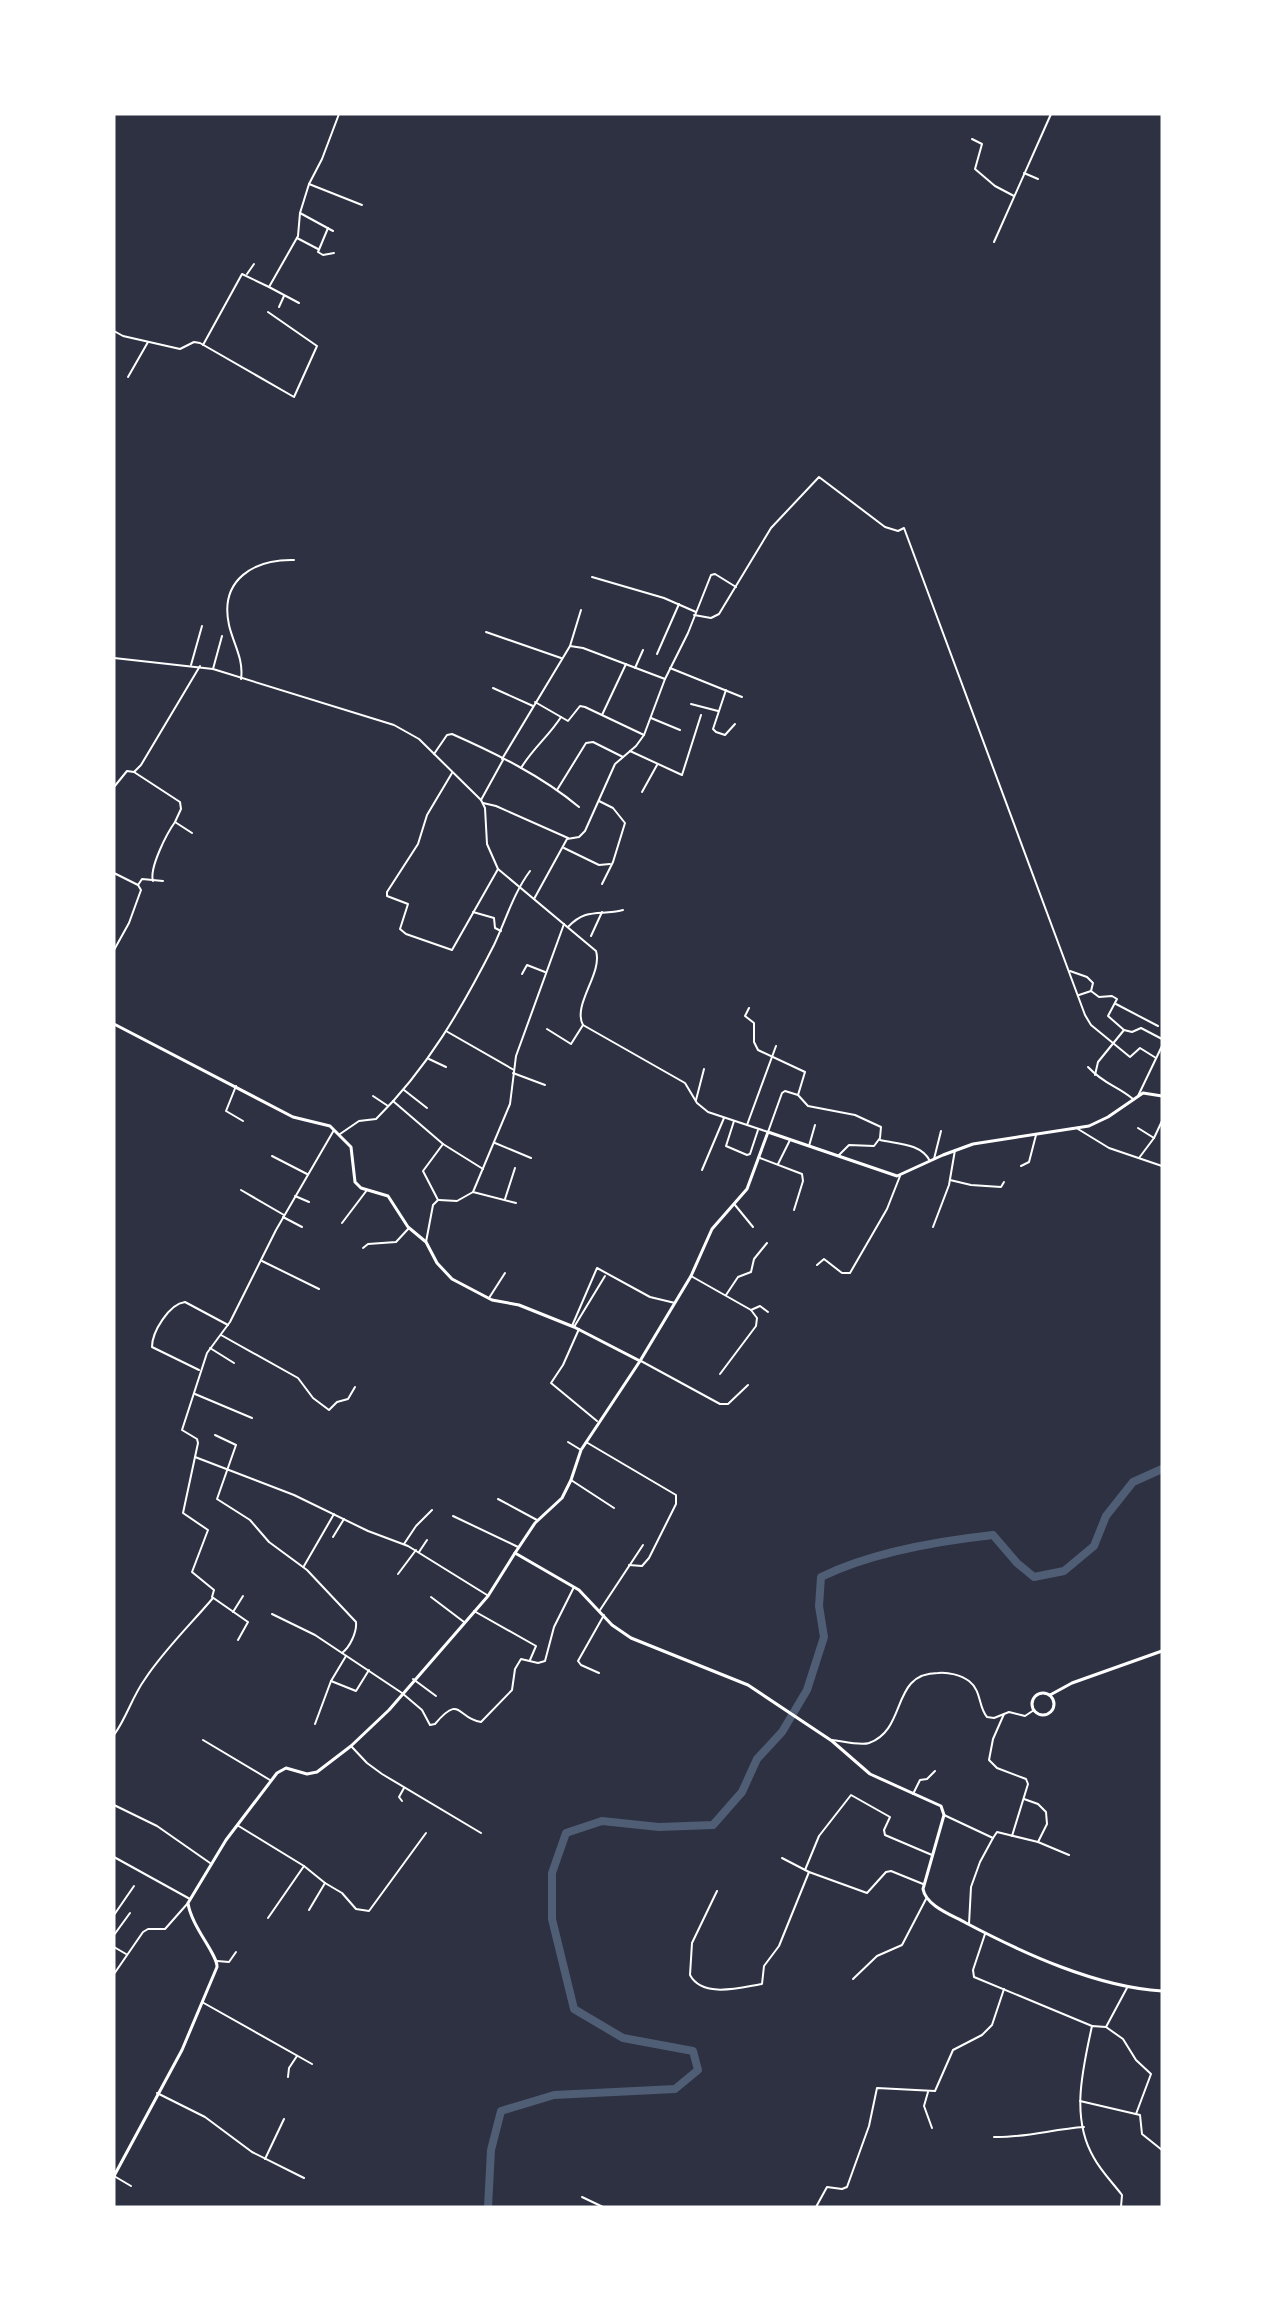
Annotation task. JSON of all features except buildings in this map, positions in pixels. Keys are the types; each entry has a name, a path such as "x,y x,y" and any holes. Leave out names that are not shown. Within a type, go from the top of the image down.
{"street":[{"path":"269,286 297,238 300,213 309,184 322,159 339,114"},
{"path":"994,242 1051,114"},
{"path":"972,139 982,146 974,168 995,186 1014,196"},
{"path":"1024,173 1038,179"},
{"path":"309,184 362,205"},
{"path":"300,213 333,231"},
{"path":"318,249 328,228"},
{"path":"297,238 318,249 323,255 334,253"},
{"path":"248,274 254,264"},
{"path":"203,345 242,274 248,274 299,303"},
{"path":"279,307 285,295"},
{"path":"114,331 180,350 194,342 203,345 294,397 317,346 268,312"},
{"path":"128,377 148,342"},
{"path":"592,577 679,604 695,614 716,617 771,528 819,477 885,527 898,531 904,528 1080,995 1085,1015 1091,1025 1130,1057 1140,1048 1156,1058"},
{"path":"241,679 242,666 228,623 232,591 245,574 259,564 294,560"},
{"path":"114,658 213,669 394,725 419,740 482,801 568,838 584,833 612,768 644,735 665,679 712,574 736,587"},
{"path":"657,654 679,604"},
{"path":"581,610 570,646 532,706 482,801 487,844 498,869 588,942 597,954 581,1014 584,1025 685,1083 696,1100 708,1112 891,1176 900,1176 955,1150 989,1141 1078,1130 1108,1118 1138,1096 1149,1092 1162,1096"},
{"path":"191,665 202,626"},
{"path":"486,632 561,658"},
{"path":"213,669 222,636"},
{"path":"570,646 665,679"},
{"path":"635,668 644,650"},
{"path":"602,715 626,664"},
{"path":"134,772 141,765 200,666"},
{"path":"670,668 742,697"},
{"path":"493,688 532,706"},
{"path":"726,690 718,711 714,732 725,735 735,724"},
{"path":"535,702 570,720 582,706 644,735"},
{"path":"692,704 718,711"},
{"path":"630,751 682,775 700,715"},
{"path":"521,769 537,744 548,737 561,717"},
{"path":"651,718 680,730"},
{"path":"435,754 447,735 452,734 521,769 557,790 579,807"},
{"path":"557,790 586,743 593,742 623,757"},
{"path":"642,792 657,765"},
{"path":"114,787 127,771 134,772 180,802 181,809 176,822 151,875 153,881"},
{"path":"452,773 427,815 418,844 387,894 408,904 400,923 402,932 452,950 498,869"},
{"path":"599,801 613,808 625,823 602,884"},
{"path":"176,822 192,833"},
{"path":"534,899 568,838"},
{"path":"564,848 599,865 611,865"},
{"path":"340,1134 359,1121 376,1119 429,1059 501,931 519,886 530,871"},
{"path":"114,873 138,885 141,890 114,950"},
{"path":"138,885 142,879 163,881"},
{"path":"568,927 582,915 623,910"},
{"path":"472,912 494,918 495,928 501,931"},
{"path":"591,936 600,921 602,912"},
{"path":"426,1242 433,1205 438,1200 458,1201 473,1191 495,1143 510,1104 513,1072 520,1042 564,924"},
{"path":"522,974 527,965 545,972"},
{"path":"1070,971 1088,977 1093,983 1091,991"},
{"path":"1080,995 1091,991"},
{"path":"1091,991 1099,998 1115,997 1116,1004 1108,1016 1124,1030 1132,1032 1141,1028 1162,1039"},
{"path":"1116,1004 1158,1026"},
{"path":"749,1008 745,1016 754,1023 755,1046 772,1058 805,1071 798,1095"},
{"path":"114,1024 293,1117 327,1125 340,1134 351,1147 355,1182 367,1190 388,1196 409,1228 426,1242 447,1276 489,1298 519,1305 575,1327 720,1404 728,1404 748,1385"},
{"path":"547,1029 571,1044 584,1025"},
{"path":"1095,1075 1098,1062 1124,1030"},
{"path":"446,1031 513,1072 545,1085"},
{"path":"747,1125 776,1046"},
{"path":"1138,1096 1162,1046"},
{"path":"429,1059 446,1066"},
{"path":"1088,1067 1105,1084 1119,1088 1133,1099"},
{"path":"696,1100 704,1069"},
{"path":"236,1086 226,1111 243,1121"},
{"path":"404,1090 427,1108"},
{"path":"114,1973 143,1932 148,1929 165,1929 189,1901 210,1863 270,1780 286,1768 307,1774 317,1772 351,1746 402,1693 488,1596 518,1547 538,1521 562,1498 581,1450 597,1421 640,1361 675,1303 691,1276 712,1229 747,1189 783,1092 798,1095 808,1106 855,1115 877,1123 882,1130 878,1140 872,1146 849,1145 838,1156"},
{"path":"373,1096 388,1106"},
{"path":"393,1101 443,1144 483,1169"},
{"path":"702,1170 724,1118"},
{"path":"734,1121 726,1146 747,1155 758,1129"},
{"path":"1139,1158 1154,1138 1162,1121"},
{"path":"809,1146 815,1125"},
{"path":"1138,1128 1154,1138"},
{"path":"114,1735 128,1714 134,1697 146,1677 213,1598 214,1590 192,1572 208,1529 186,1517 183,1511 198,1440 182,1431 195,1394 199,1370 210,1348 228,1325 284,1216 334,1130"},
{"path":"1078,1130 1101,1145 1162,1166"},
{"path":"932,1160 941,1131"},
{"path":"1021,1166 1029,1162 1036,1135"},
{"path":"778,1165 790,1140"},
{"path":"878,1140 917,1148 932,1160"},
{"path":"495,1143 531,1158"},
{"path":"438,1200 423,1171 443,1144"},
{"path":"933,1227 950,1180 955,1150"},
{"path":"272,1156 307,1174"},
{"path":"760,1158 803,1176 794,1210"},
{"path":"505,1199 515,1168"},
{"path":"817,1265 824,1259 842,1273 850,1274 887,1209 900,1176"},
{"path":"950,1180 980,1186 1001,1186 1004,1182"},
{"path":"241,1190 302,1227"},
{"path":"342,1223 367,1190"},
{"path":"473,1191 516,1203"},
{"path":"295,1196 309,1202"},
{"path":"735,1205 753,1227"},
{"path":"363,1248 368,1244 396,1242 409,1228"},
{"path":"726,1295 738,1277 751,1272 754,1259 767,1243"},
{"path":"262,1261 319,1289"},
{"path":"597,1421 551,1383 563,1365 597,1268 650,1297 675,1303"},
{"path":"489,1298 505,1273"},
{"path":"575,1327 604,1276"},
{"path":"691,1276 751,1310 757,1318 756,1326 720,1374"},
{"path":"199,1370 152,1347 164,1318 177,1304 184,1302 228,1325"},
{"path":"751,1310 760,1306 768,1312"},
{"path":"221,1335 298,1378 313,1398 329,1410 337,1402 348,1399 355,1387"},
{"path":"210,1348 234,1363"},
{"path":"195,1394 252,1418"},
{"path":"215,1435 236,1444 218,1500 250,1520 269,1542 303,1567 356,1622 357,1628 348,1649 342,1653"},
{"path":"567,1442 581,1450"},
{"path":"586,1442 676,1495 676,1504 650,1558 642,1566 629,1565"},
{"path":"195,1457 294,1494 345,1520 404,1544 488,1596"},
{"path":"571,1480 614,1508"},
{"path":"498,1499 538,1521"},
{"path":"404,1544 416,1526 432,1510"},
{"path":"303,1567 334,1514"},
{"path":"453,1516 518,1547"},
{"path":"333,1537 345,1520"},
{"path":"398,1574 427,1540"},
{"path":"600,1610 643,1545"},
{"path":"515,1553 574,1587 631,1638 738,1680 771,1699 830,1739 870,1774 943,1808 944,1815 923,1884 926,1899 902,1945 877,1956 853,1979"},
{"path":"272,1614 315,1635 402,1693 422,1710 430,1725 435,1724 445,1712 454,1709 461,1710 474,1720 481,1722 512,1690 519,1661 523,1658 538,1664 545,1660 554,1627 574,1587"},
{"path":"233,1612 243,1596"},
{"path":"431,1597 464,1622"},
{"path":"213,1598 248,1623 238,1640"},
{"path":"474,1611 536,1646 530,1660"},
{"path":"599,1673 581,1665 578,1661 604,1615"},
{"path":"1034,1710 1034,1697 1040,1694 1050,1695 1072,1683 1162,1651"},
{"path":"315,1724 331,1681 347,1655"},
{"path":"331,1681 356,1691 369,1670"},
{"path":"830,1739 867,1744 883,1735 891,1725 911,1682 933,1673 950,1674 970,1681 980,1695 987,1717 1009,1712 1025,1716 1034,1710"},
{"path":"413,1679 436,1696"},
{"path":"1034,1710 1040,1715 1050,1713 1054,1702 1050,1695"},
{"path":"1005,1714 993,1739 989,1760 997,1768 1026,1779 1028,1784 1012,1836"},
{"path":"203,1740 270,1780"},
{"path":"351,1746 371,1766 481,1833"},
{"path":"913,1794 920,1780 927,1779 935,1771"},
{"path":"402,1801 399,1797 404,1788"},
{"path":"805,1870 819,1836 851,1795 889,1816 890,1819 884,1830 885,1835 932,1855"},
{"path":"1024,1799 1038,1804 1046,1812 1047,1824 1038,1842"},
{"path":"114,1805 157,1826 210,1863"},
{"path":"944,1815 993,1838"},
{"path":"237,1825 304,1866 342,1893 356,1909 369,1911 426,1833"},
{"path":"969,1924 971,1887 996,1832 1038,1842 1069,1855"},
{"path":"114,1857 189,1901 195,1928 217,1961"},
{"path":"782,1858 809,1872 867,1893 886,1872 891,1871 923,1884"},
{"path":"268,1918 304,1866"},
{"path":"717,1891 692,1943 690,1975 697,1983 716,1989 762,1984 764,1966 779,1946 809,1872"},
{"path":"309,1910 325,1883"},
{"path":"114,1915 134,1886"},
{"path":"926,1899 985,1934 1050,1963 1128,1985 1162,1991"},
{"path":"114,1935 130,1913"},
{"path":"985,1934 973,1970 974,1977 1092,2026 1106,2027 1123,2039 1136,2060 1151,2074 1136,2114"},
{"path":"114,1947 126,1954"},
{"path":"217,1961 229,1962 236,1952"},
{"path":"131,2186 114,2176 182,2050 217,1961"},
{"path":"1106,2027 1128,1985"},
{"path":"816,2207 827,2187 847,2187 855,2157 869,2126 877,2088 928,2092 937,2089 953,2050 989,2030 1004,1989"},
{"path":"202,2002 312,2064"},
{"path":"1092,2026 1081,2078 1080,2101 1084,2127 1094,2158 1122,2195 1121,2207"},
{"path":"288,2077 289,2068 297,2056"},
{"path":"928,2092 924,2106 932,2128"},
{"path":"157,2093 205,2117 265,2159 304,2178"},
{"path":"1080,2101 1136,2114 1141,2117 1142,2134 1162,2150"},
{"path":"265,2159 284,2119"},
{"path":"994,2137 1016,2139 1058,2129 1084,2127"},
{"path":"582,2197 603,2207"}],"waterway":[{"path":"488,2207 491,2150 501,2111 554,2095 675,2089 698,2070 693,2051 623,2038 574,2009 552,1919 552,1873 566,1833 602,1821 659,1827 713,1825 742,1792 757,1759 782,1732 807,1690 824,1637 819,1606 821,1577 861,1561 905,1549 993,1535 1017,1563 1034,1577 1064,1571 1094,1546 1106,1516 1133,1482 1162,1469"}]}
